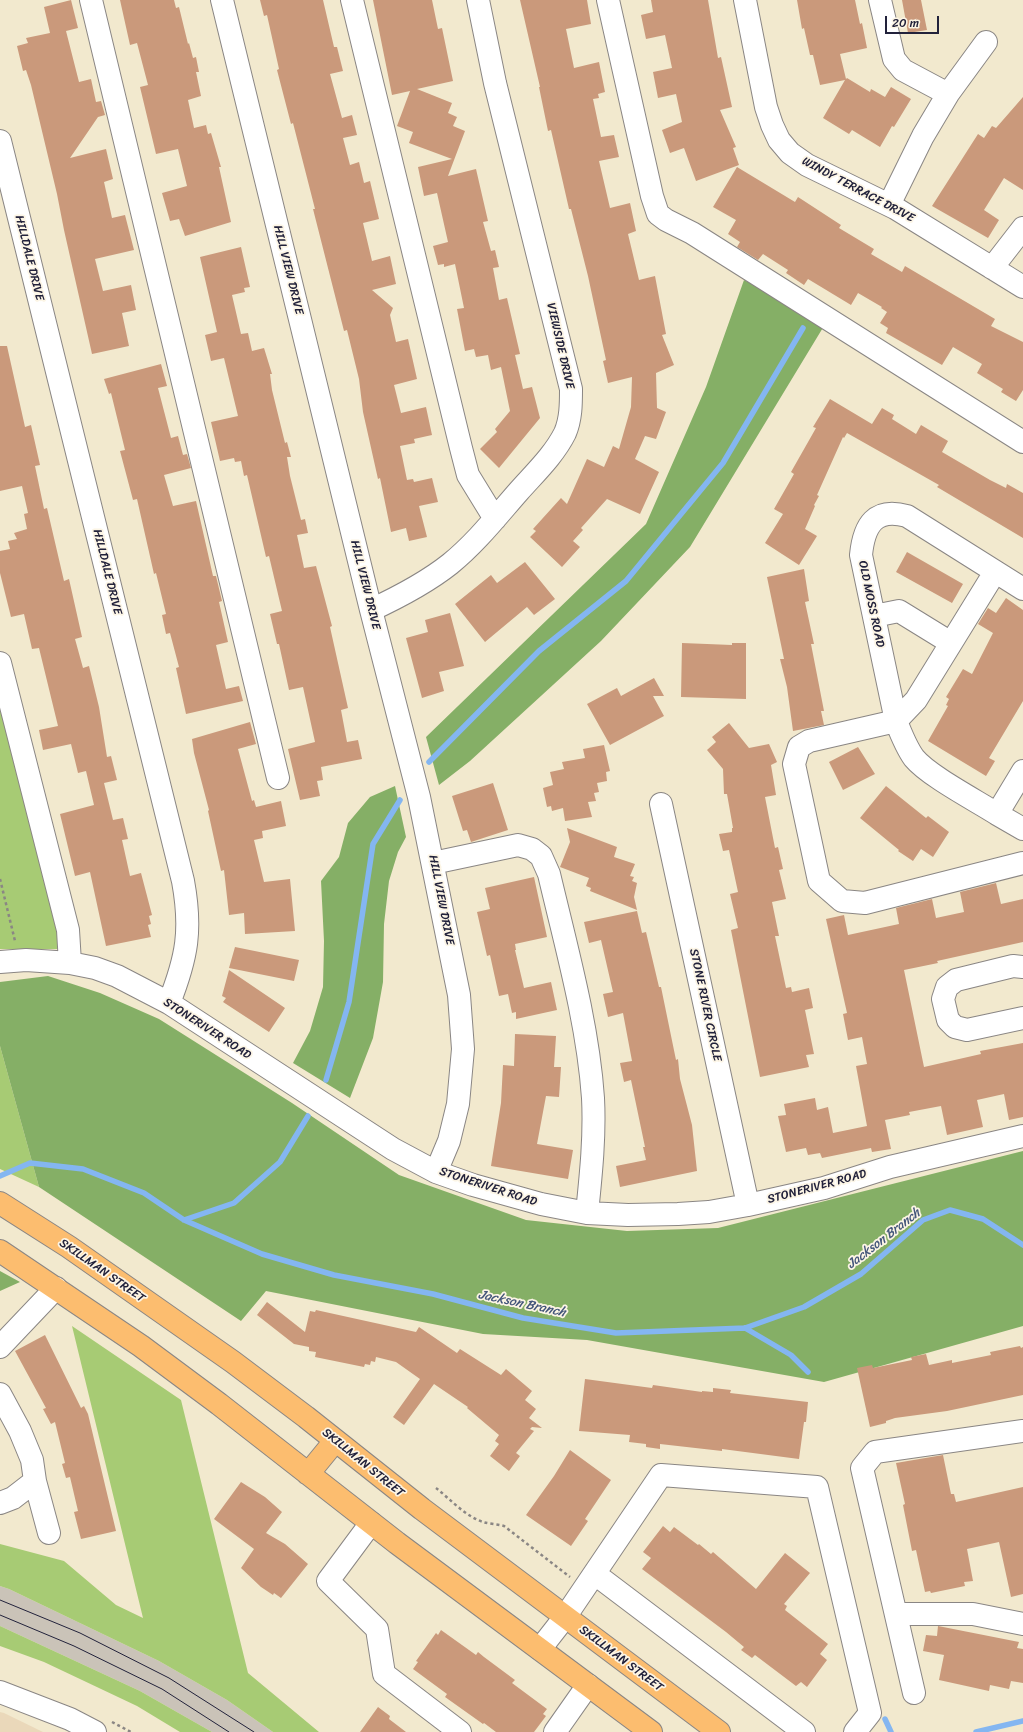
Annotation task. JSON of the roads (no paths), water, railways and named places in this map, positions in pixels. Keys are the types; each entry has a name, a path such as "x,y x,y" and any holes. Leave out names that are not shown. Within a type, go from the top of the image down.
{"main road":[{"name":"SKILLMAN STREET","path":"0,1204 69,1247 233,1362 422,1509 719,1732"},
{"path":"0,1251 147,1351 371,1523 651,1732"},
{"path":"308,1474 335,1440"}],"street":[{"path":"91,0 278,778"},
{"name":"HILL VIEW DRIVE","path":"222,0 371,610 419,797 434,863 459,995 463,1049 458,1104 449,1141 436,1172"},
{"path":"352,0 462,454 468,474 495,519"},
{"name":"VIEWSIDE DRIVE","path":"371,610 402,596 439,572 473,543 551,455 565,433 572,409 571,389 495,83 478,0"},
{"path":"608,0 652,196 658,214 666,220 692,233 1023,442"},
{"name":"WINDY TERRACE DRIVE","path":"745,0 766,107 779,140 790,153 807,165 889,205 1023,287"},
{"path":"880,0 894,59 903,70 948,94"},
{"path":"889,205 924,136 948,94 986,42"},
{"name":"HILLDALE DRIVE","path":"0,142 184,881 188,905 188,931 182,967 169,1003"},
{"path":"992,268 1023,228"},
{"name":"OLD MOSS ROAD","path":"1023,589 907,516 896,513 880,515 869,524 863,539 861,555 896,721 904,742 915,758 930,772 1023,829"},
{"path":"995,572 916,700 896,721 809,741 799,747 794,764 819,881 842,901 865,903 1023,864"},
{"path":"874,616 899,611 951,642"},
{"path":"0,663 68,930 70,963"},
{"path":"997,814 1023,771"},
{"name":"STONE RIVER CIRCLE","path":"661,804 748,1205"},
{"path":"434,863 518,845 532,849 541,856 550,874 584,1028 593,1097 593,1148 587,1213"},
{"name":"STONERIVER ROAD","path":"8,961 54,961 70,963 95,968 117,976 169,1003 393,1149 436,1172 473,1185 541,1204 587,1213 628,1216 709,1212 824,1188 890,1167 1023,1136"},
{"path":"1023,967 1013,966 956,980 947,987 943,999 948,1020 955,1027 968,1030 1023,1018"},
{"path":"0,1348 56,1288"},
{"path":"0,1394 20,1431 32,1460 35,1481 49,1533"},
{"path":"914,1693 862,1468 875,1452 1023,1431"},
{"path":"540,1649 565,1617 661,1475 817,1487 870,1713 855,1732"},
{"path":"0,1503 13,1498 35,1481"},
{"path":"371,1523 328,1581 377,1629 384,1674 460,1732"},
{"path":"590,1581 804,1732"},
{"path":"896,1614 973,1614 1023,1624"},
{"path":"555,1732 588,1685"},
{"path":"0,1692 70,1719 95,1732"}],"waterway":[{"path":"429,762 539,651 626,581 723,463 803,328"},
{"path":"326,1080 349,1002 373,844 400,800"},
{"path":"184,1220 234,1203 280,1162 308,1116"},
{"name":"Jackson Branch","path":"0,1176 30,1163 83,1169 144,1193 184,1220 262,1254 334,1275 433,1294 523,1318 616,1333 745,1328 804,1307 861,1274 923,1220 950,1210 983,1219 1023,1245"},
{"path":"745,1328 791,1355 808,1372"},
{"path":"885,1719 891,1732"},
{"path":"976,1732 1023,1721"}],"tram line":[{"path":"0,1600 80,1633 169,1678 254,1732"},
{"path":"0,1615 74,1646 162,1689 229,1732"}]}
